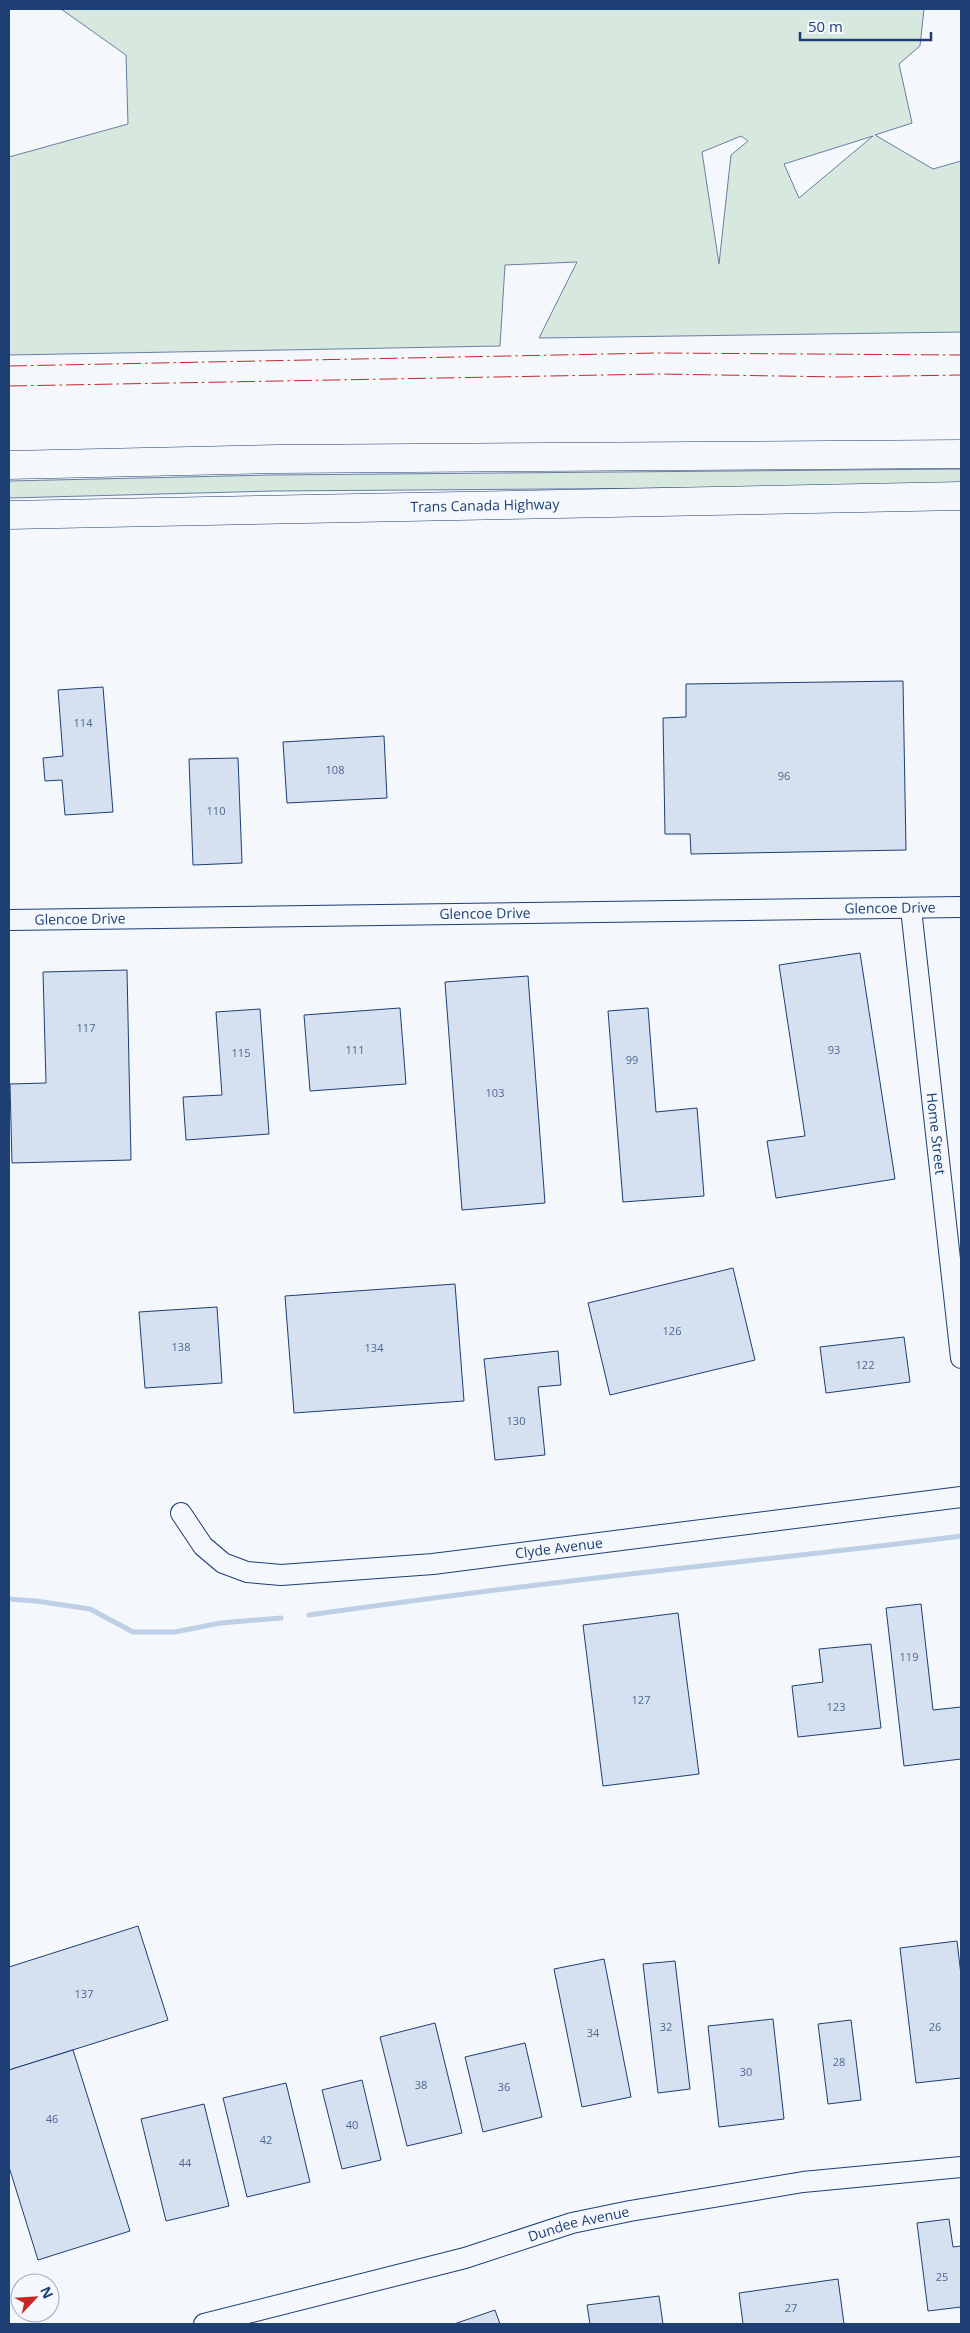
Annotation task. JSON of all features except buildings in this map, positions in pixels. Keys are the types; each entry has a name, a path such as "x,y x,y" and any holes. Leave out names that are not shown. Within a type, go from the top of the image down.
{"highway":[{"path":"9,454 46,454 79,462"},
{"path":"9,465 79,462 961,454"},
{"name":"Trans Canada Highway","path":"9,514 961,496"}],"street":[{"name":"Glencoe Drive","path":"9,920 961,907"},
{"name":"Home Street","path":"911,909 961,1358"},
{"name":"Clyde Avenue","path":"181,1513 203,1546 223,1563 247,1572 281,1575 433,1564 961,1497"},
{"name":"Dundee Avenue","path":"204,2324 466,2258 572,2223 630,2211 803,2182 961,2167"}],"shaded area":[{"path":"61,9 924,9 920,46 899,64 912,123 875,135 933,169 961,161 961,332 539,338 577,262 505,265 500,346 9,355 9,157 128,124 126,55","holes":["741,136 748,141 731,155 719,264 702,152","873,136 799,198 784,164"]},
{"path":"961,469 961,486 274,491 9,498 9,481 272,475"}],"waterway":[{"path":"309,1615 538,1585 961,1536"},
{"path":"9,1599 90,1609 133,1632 175,1632 220,1623 281,1618"}],"power":[{"path":"9,366 657,353 961,355"},
{"path":"9,386 658,374 840,377 961,375"}]}
